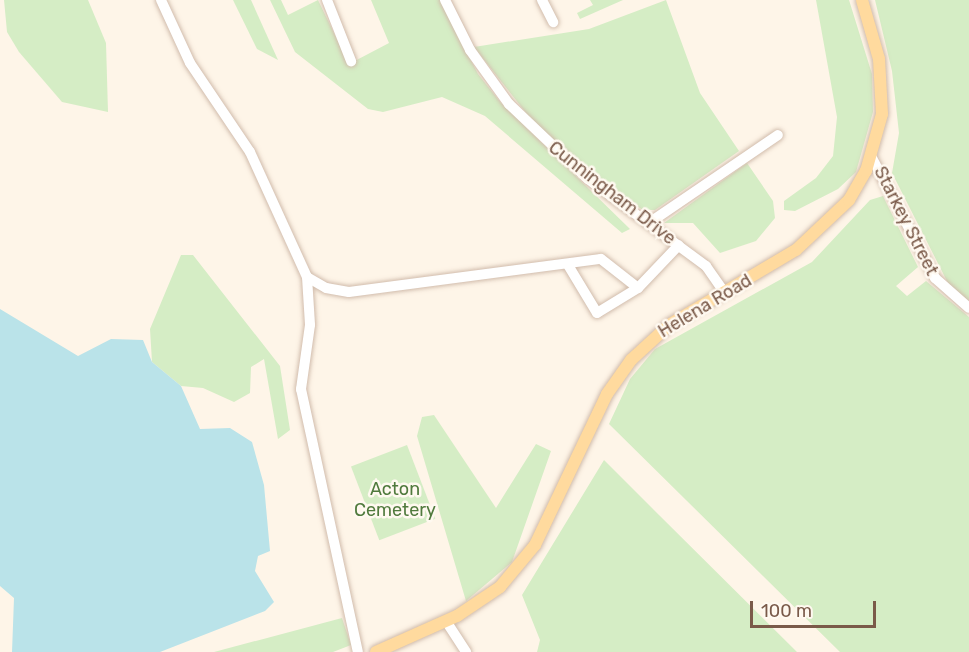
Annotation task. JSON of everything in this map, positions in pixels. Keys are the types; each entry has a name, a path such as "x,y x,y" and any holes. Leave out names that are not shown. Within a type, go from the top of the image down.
{"main road":[{"name":"Helena Road","path":"376,652 446,621 486,598 524,562 607,394 631,360 669,325 725,293 824,228 849,200 871,156 883,89 862,0"}],"street":[{"path":"161,0 190,63 250,152 307,277 310,325 301,389 358,652"},
{"path":"327,0 351,60"},
{"name":"Cunningham Drive","path":"445,0 470,50 509,104 588,179 706,266 725,293"},
{"path":"542,0 553,22"},
{"path":"649,223 778,135"},
{"name":"Starkey Street","path":"871,156 935,278 969,308"},
{"path":"568,265 597,313 638,288 679,245"},
{"path":"307,277 326,288 349,292 600,259 638,288"},
{"path":"446,621 466,652"}],"green space":[{"path":"4,0 88,0 106,43 108,112 62,102 19,52 7,32"},
{"path":"233,0 251,0 278,60 257,49"},
{"path":"270,0 281,0 288,15 318,0 349,64 389,43 371,0 440,0 478,74 501,103 630,229 622,233 485,116 442,97 383,112 368,109 295,52"},
{"path":"590,0 623,0 580,19 577,13 593,5"},
{"path":"666,0 700,93 739,151 655,210 643,210 599,182 542,133 474,47 589,29"},
{"path":"816,0 849,0 872,74 873,112 856,172 838,189 795,211 784,210 784,201 816,178 833,156 837,117"},
{"path":"875,0 969,0 969,302 949,285 892,173 899,133 892,71"},
{"path":"747,163 773,201 775,218 756,241 720,253 693,223 664,223"},
{"path":"883,196 918,267 896,286 907,296 926,281 969,317 969,652 840,652 609,424 630,379 655,349 812,262 870,200"},
{"path":"181,255 193,255 280,366 290,430 278,439 264,359 251,367 250,393 234,402 203,388 181,386 152,362 150,329"},
{"path":"434,415 496,508 536,444 551,451 512,562 466,601 417,436 422,417"},
{"name":"Acton Cemetery","path":"407,445 435,519 379,540 351,467"},
{"path":"604,460 797,652 537,652 540,640 522,595"},
{"path":"342,618 351,645 333,652 214,652"}],"water":[{"path":"0,309 78,356 111,339 143,340 152,362 181,386 200,429 230,428 252,442 264,485 270,551 258,556 255,571 274,602 265,611 160,652 12,652 14,598 0,586"}]}
